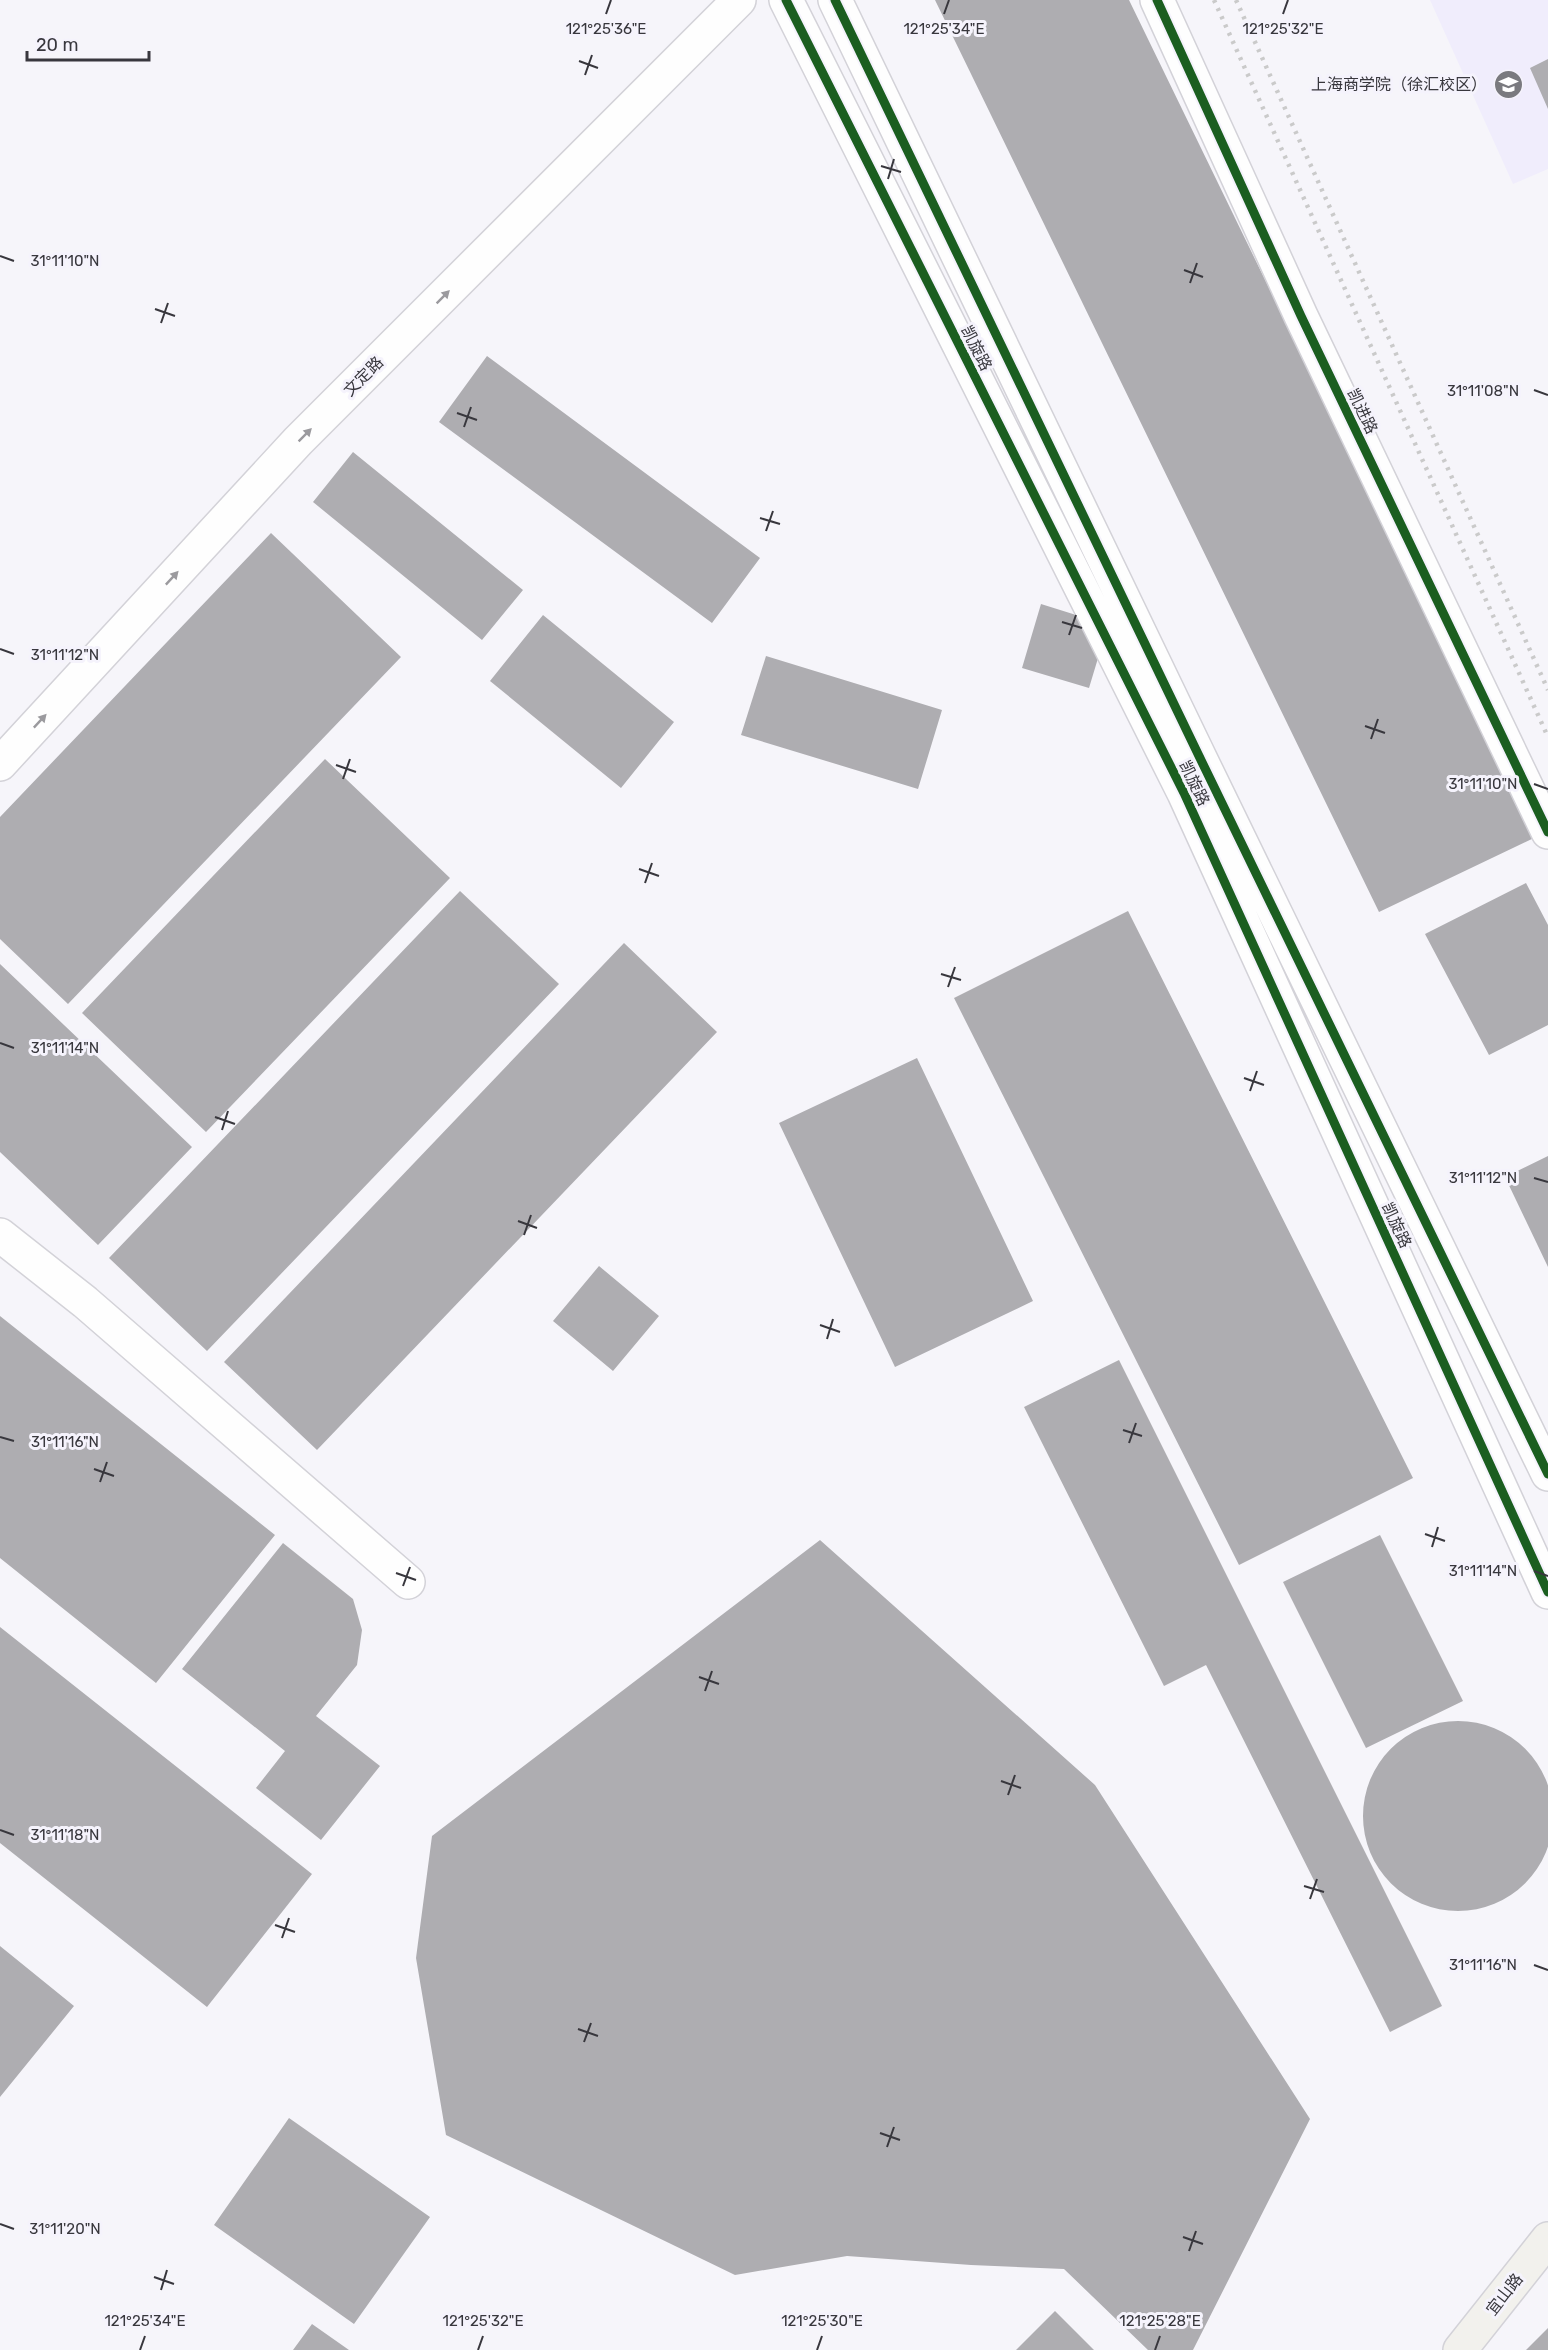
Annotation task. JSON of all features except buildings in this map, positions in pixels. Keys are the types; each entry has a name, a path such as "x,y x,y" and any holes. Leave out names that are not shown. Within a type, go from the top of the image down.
{"main road":[{"name":"宜山路","path":"1460,2350 1548,2239"}],"street":[{"name":"文定路","path":"0,764 298,441 739,0"},
{"name":"凯旋路","path":"786,0 1184,793 1548,1592"},
{"name":"凯旋路","path":"835,0 1209,778 1548,1474"},
{"name":"凯进路","path":"1157,0 1301,316 1548,832"},
{"path":"0,1235 85,1302 408,1582"}],"shaded area":[{"name":"上海商学院（徐汇校区）","path":"1430,0 1548,0 1548,169 1513,184"}],"railway":[{"path":"1214,0 1548,737"},
{"path":"1236,0 1548,690"}],"cycle path":[{"path":"786,0 1184,793 1548,1592"},
{"path":"835,0 1548,1474"},
{"path":"1157,0 1301,316 1548,832"}],"place":[{"name":"上海商学院（徐汇校区）","path":"1508,84"}]}
